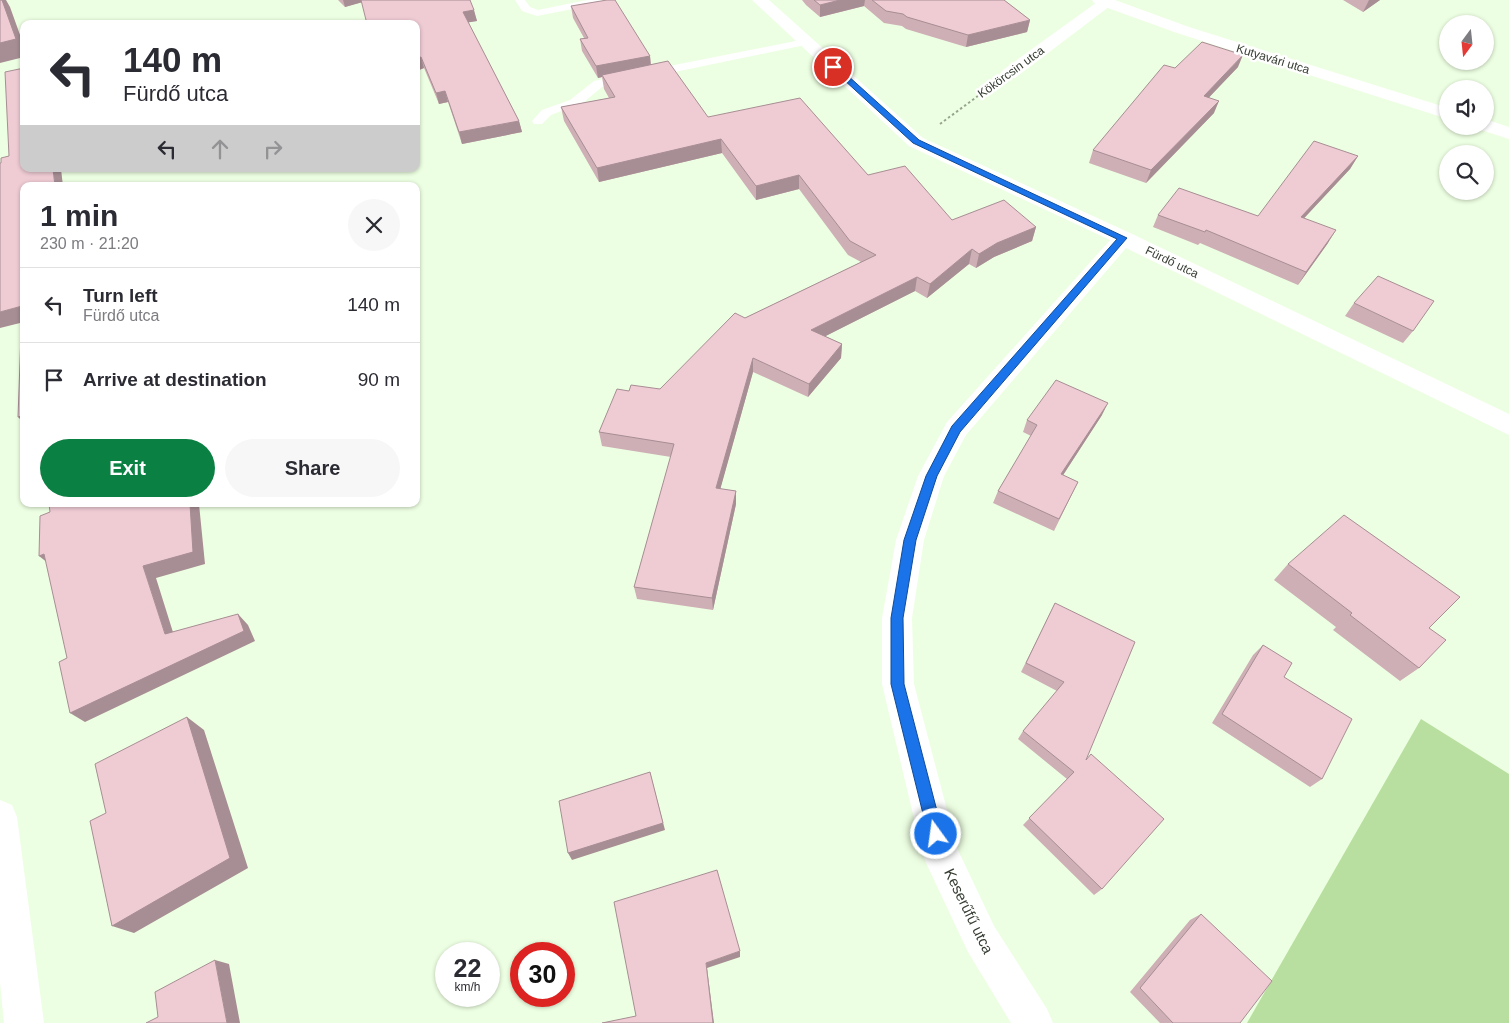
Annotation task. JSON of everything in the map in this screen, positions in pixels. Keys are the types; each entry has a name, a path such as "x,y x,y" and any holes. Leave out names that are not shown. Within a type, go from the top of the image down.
{"street":[{"name":"Fürdő utca","path":"760,0 916,142 1123,238 1509,425"},
{"name":"Kökörcsin utca","path":"1008,74 1103,1"},
{"name":"Kutyavári utca","path":"1103,1 1183,30 1439,111"},
{"path":"1494,128 1509,133"},
{"name":"Keserűfű utca","path":"1033,1023 981,939 940,852 898,684 897,618 910,540 931,476 956,429 1123,238"},
{"path":"0,817 24,1023"}],"lane":[{"path":"520,0 526,9 537,13 603,0"},
{"path":"538,122 543,114 580,99 590,88 598,84 806,42"}],"path":[{"name":"Kökörcsin utca","path":"916,142 1008,74"}],"green space":[{"path":"1421,719 1509,774 1509,1023 1247,1023"}],"building":[{"path":"0,0 2,0 16,39 0,43"},
{"path":"361,0 470,0 474,10 463,12 519,121 459,132 445,91 436,93 420,57 420,20 366,20"},
{"path":"615,0 650,56 596,66 580,39 588,38 571,6"},
{"path":"814,0 840,0 820,5"},
{"path":"872,0 1004,0 1030,20 968,35 907,17 903,14 886,11"},
{"path":"1202,42 1243,55 1204,96 1219,101 1151,170 1093,150 1164,65 1175,68"},
{"path":"668,61 708,117 800,98 868,175 905,166 952,220 1004,200 1036,227 997,243 979,254 972,249 930,284 917,277 811,330 842,344 809,384 753,358 716,488 736,491 712,598 634,587 674,444 599,432 617,389 629,391 631,385 660,389 735,313 745,318 876,255 850,241 799,175 756,186 721,139 597,168 561,107 615,97 602,75"},
{"path":"20,69 20,172 53,172 55,182 20,182 20,307 0,312 0,163 1,158 9,156 5,72"},
{"path":"1314,141 1358,156 1301,217 1336,230 1306,272 1206,230 1205,232 1158,215 1179,188 1258,216"},
{"path":"1378,276 1434,301 1413,331 1354,303"},
{"path":"20,362 20,416 18,417"},
{"path":"1056,380 1108,403 1061,474 1078,482 1059,519 998,491 1037,425 1027,420"},
{"path":"49,507 190,507 193,552 143,566 165,634 238,614 244,631 70,713 59,662 67,658 44,554 39,556 40,516 50,512"},
{"path":"1344,515 1460,597 1429,628 1446,640 1419,668 1288,564"},
{"path":"1055,603 1135,642 1086,760 1091,754 1164,819 1102,889 1029,818 1074,772 1023,731 1064,682 1026,663"},
{"path":"1263,645 1292,663 1284,677 1352,719 1322,779 1222,714"},
{"path":"187,717 230,858 112,926 90,821 106,813 95,764"},
{"path":"650,772 663,823 568,853 559,801"},
{"path":"717,870 740,951 706,963 713,1023 602,1023 636,1016 614,902"},
{"path":"1201,914 1272,981 1240,1023 1173,1023 1140,988"},
{"path":"215,960 227,1023 146,1023 158,1017 155,992"}],"route":[{"path":"833,67 916,142 1123,238 995,382 956,429 931,476 910,540 897,618 898,684 936,834"}]}
